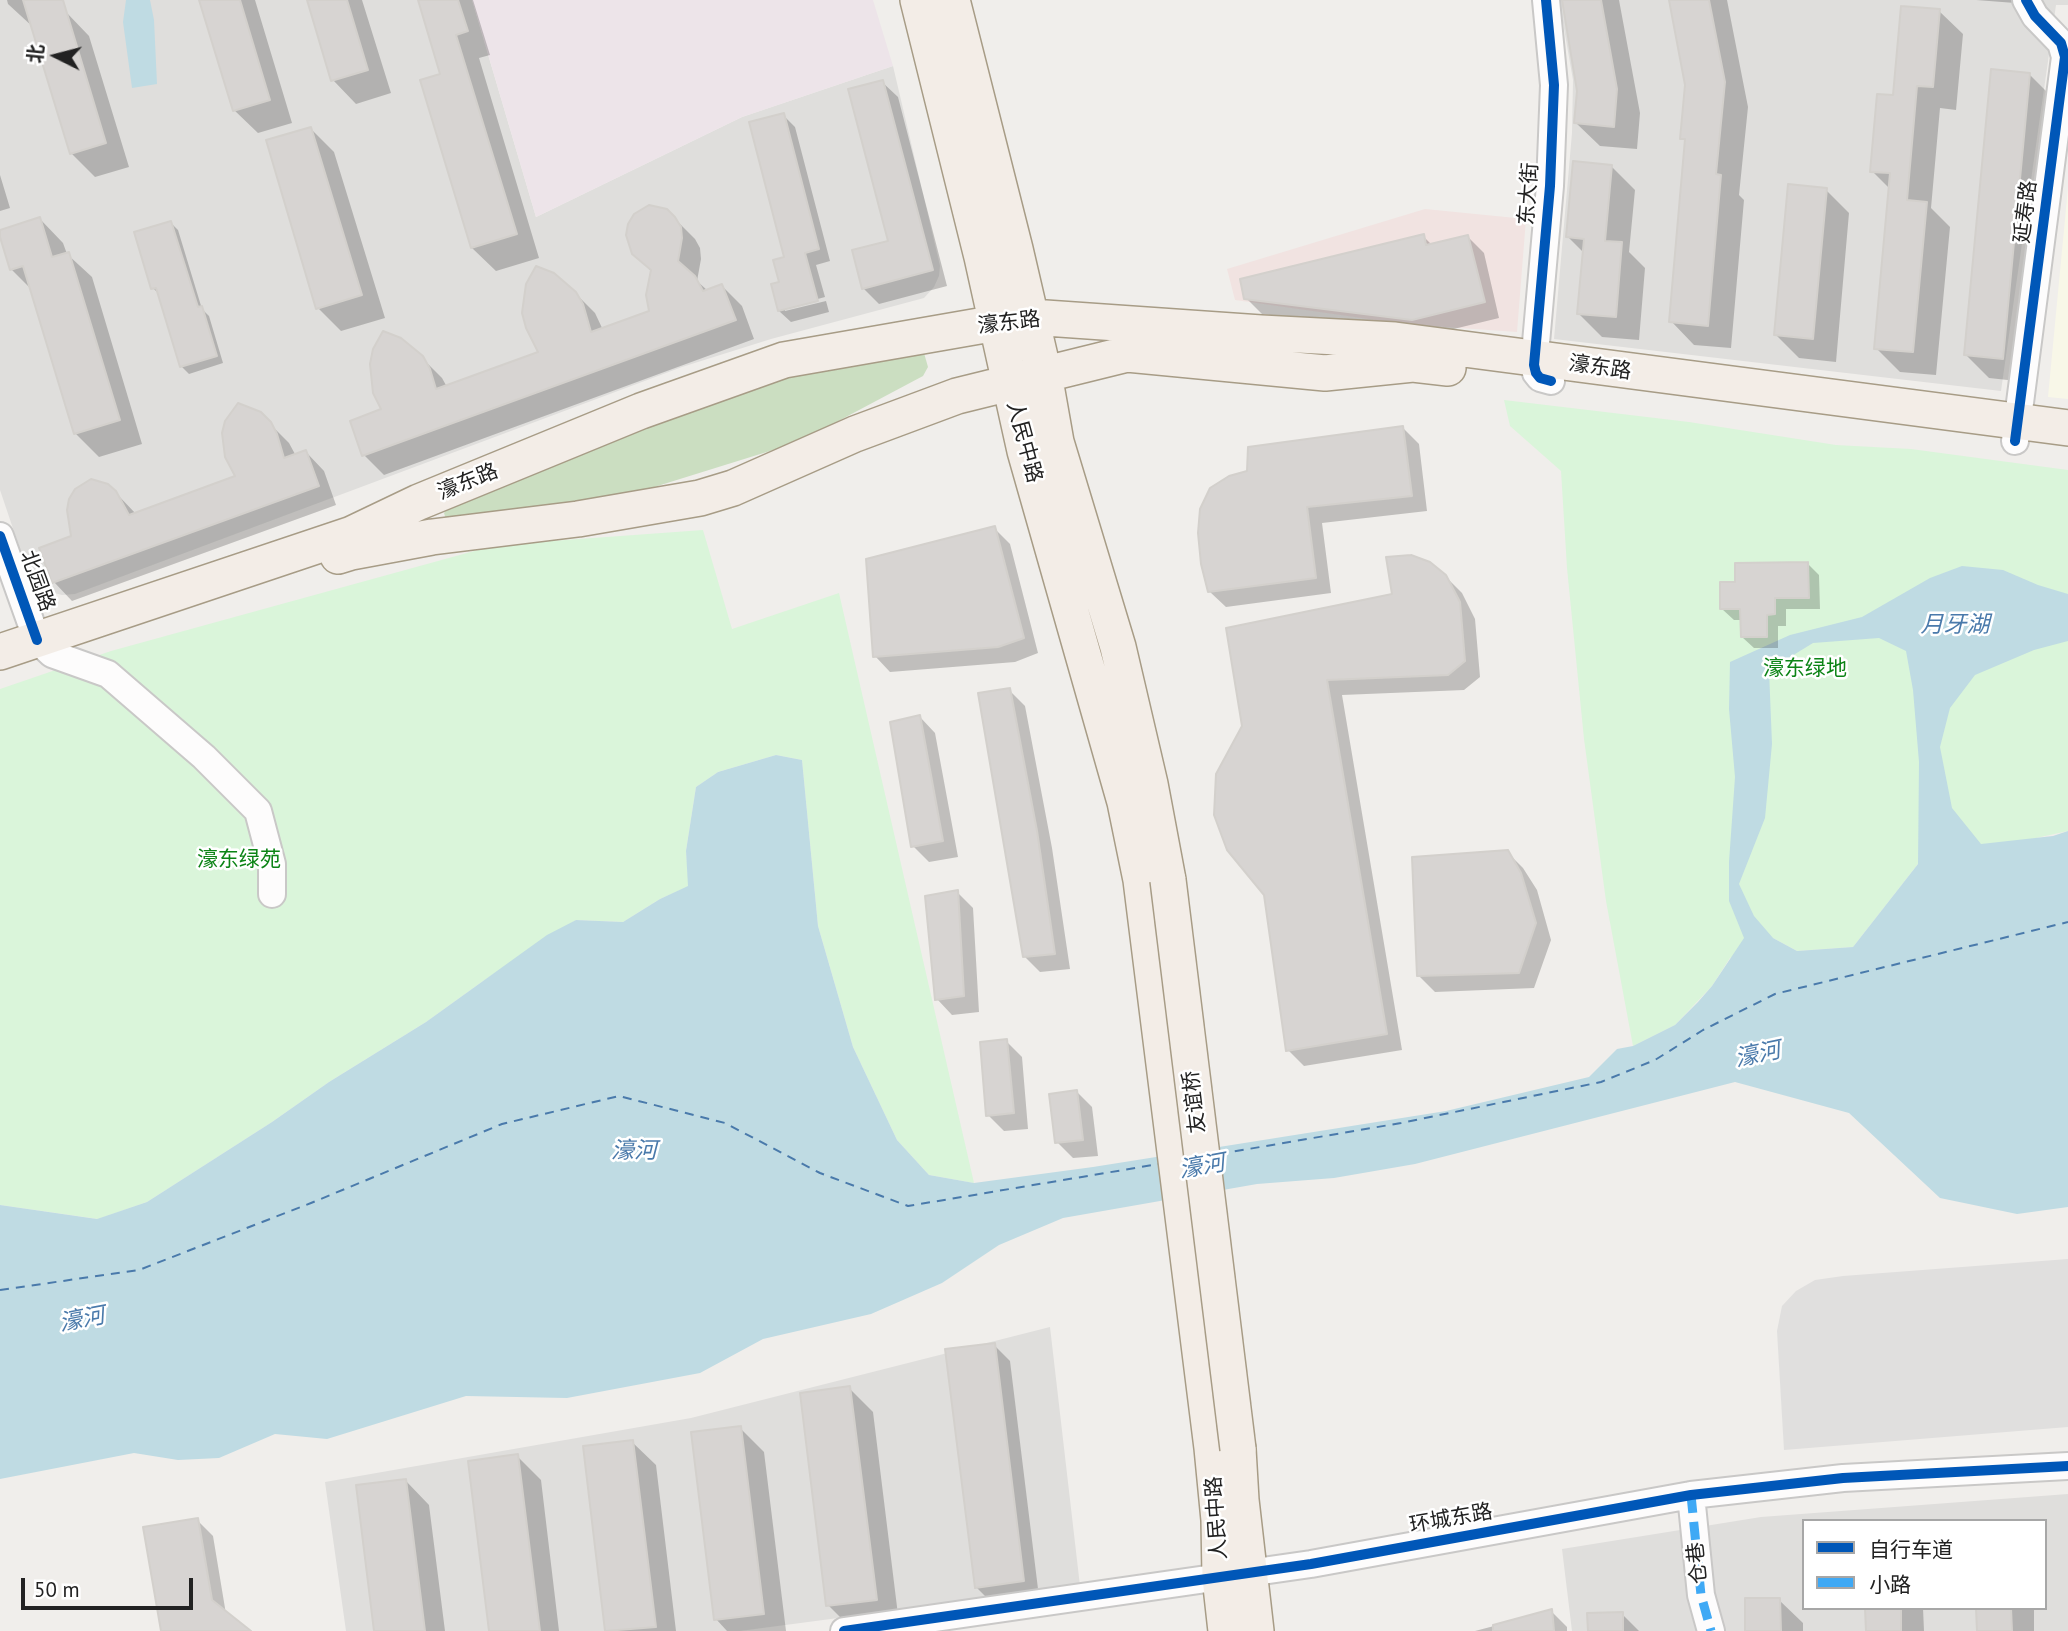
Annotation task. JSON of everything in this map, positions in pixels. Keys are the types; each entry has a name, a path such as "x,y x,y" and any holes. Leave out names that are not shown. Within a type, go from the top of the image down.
{"main road":[{"name":"人民中路","path":"918,0 997,322 1025,451 1125,802 1155,880"},
{"name":"人民中路","path":"956,1 1044,374 1056,442 1118,647 1150,784 1155,880"},
{"name":"濠东路","path":"0,671 44,647 352,534 419,502 640,411 784,360 1031,317 1261,334 1395,340 1543,369 2017,432 2068,447"},
{"name":"濠东路","path":"0,652 44,647 351,552 432,537 578,519 700,498 745,483 855,434 957,396 1127,354 1325,373 1413,364 1543,369"},
{"name":"濠东路","path":"2017,432 2068,428"},
{"name":"友谊桥","path":"1155,880 1225,1448"},
{"name":"人民中路","path":"1225,1448 1235,1575 1226,1631"},
{"name":"人民中路","path":"1235,1575 1256,1631"}],"street":[{"name":"东大街","path":"1543,369 1554,98 1546,0"},
{"name":"延寿路","path":"2017,432 2065,57 2065,40 2035,16 2026,0"},
{"name":"北园路","path":"0,536 44,647"},
{"path":"44,647 108,674 204,757 258,811 272,864 272,894"},
{"name":"环城东路","path":"844,1631 1235,1575 1691,1495 1843,1478 2068,1466"},
{"name":"仓巷","path":"1691,1495 1701,1595 1711,1631"}],"shaded area":[{"path":"0,0 472,0 536,217 742,117 893,66 940,266 939,276 924,298 771,339 682,367 75,594 62,595 47,591 35,581 24,561 0,490"},
{"path":"472,0 873,0 893,66 742,117 536,217"},
{"path":"1559,0 2068,0 2068,5 2056,5 2001,391 1554,339 1572,133 1573,80"},
{"path":"2068,188 2068,399 2048,397"},
{"path":"1425,209 1526,219 1517,332 1403,324 1235,300 1227,269"},
{"path":"2068,1259 2068,1427 1784,1450 1777,1331 1782,1306 1796,1291 1815,1280 1843,1276"},
{"path":"1050,1327 1080,1586 740,1631 346,1631 325,1482 691,1418"},
{"path":"2068,1494 2068,1631 1572,1631 1562,1549 1761,1517"}],"green space":[{"path":"924,353 928,367 923,376 786,446 590,507 446,520 444,513 452,502 772,378"},
{"name":"濠东绿地","path":"1504,400 1689,422 1836,445 1911,449 2068,470 2068,831 1918,864 1853,947 1797,951 1773,938 1730,958 1712,986 1675,1025 1633,1046 1606,901 1584,739 1567,568 1561,471 1510,426"},
{"name":"濠东绿苑","path":"703,530 732,629 839,593 974,1183 929,1175 897,1140 853,1047 818,926 802,760 776,755 718,772 696,787 686,851 689,886 660,899 623,922 576,920 426,1022 329,1082 147,1202 98,1219 0,1205 0,689 111,651 496,545"}],"water":[{"path":"126,0 150,0 154,20 157,84 132,88 123,22"},
{"name":"濠河","path":"1962,566 2003,570 2068,594 2068,641 2034,650 1975,675 1950,708 1940,747 1952,808 1981,844 2053,836 2068,831 2068,1207 2017,1214 1940,1198 1849,1113 1735,1082 1415,1164 1334,1178 1257,1184 1063,1218 999,1245 942,1283 871,1314 763,1339 700,1373 567,1398 466,1396 327,1439 275,1434 219,1458 178,1460 134,1453 0,1479 0,1205 97,1219 147,1202 329,1082 426,1022 547,935 576,920 623,922 660,899 688,886 686,851 696,787 718,772 776,755 802,760 818,926 853,1047 897,1140 929,1175 974,1183 1093,1167 1446,1111 1589,1077 1617,1049 1633,1046 1675,1025 1698,1002 1744,938 1729,901 1735,777 1729,709 1730,662 1790,635 1862,617 1930,578","holes":["1879,638 1906,651 1913,690 1919,762 1918,864 1853,947 1797,951 1773,938 1754,916 1739,884 1765,818 1772,744 1769,670 1813,643"]}],"building":[{"path":"23,0 63,0 106,143 70,154"},
{"path":"199,0 240,0 270,100 233,111"},
{"path":"307,0 347,0 368,70 331,81"},
{"path":"418,0 458,0 468,31 456,35 517,234 471,248 420,80 440,74"},
{"path":"1562,0 1601,0 1617,89 1614,127 1574,123 1577,91"},
{"path":"1669,0 1709,0 1725,82 1716,174 1721,175 1708,326 1669,322 1685,139 1680,139 1685,85"},
{"path":"1901,6 1940,9 1933,87 1917,86 1907,200 1927,202 1913,352 1874,349 1890,173 1870,172 1877,94 1893,95"},
{"path":"1991,69 2030,73 2003,359 1964,355"},
{"path":"883,80 933,270 862,289 852,250 888,241 848,89"},
{"path":"784,113 819,249 805,253 818,301 778,311 771,284 779,282 773,260 784,257 749,122"},
{"path":"311,127 362,295 316,309 266,140"},
{"path":"1573,161 1612,165 1605,241 1622,242 1616,317 1577,314 1584,239 1566,237"},
{"path":"1788,184 1827,188 1813,339 1774,335"},
{"path":"649,205 667,209 675,217 681,227 682,238 678,261 695,276 703,291 722,284 736,320 362,456 350,421 381,409 373,393 370,364 373,349 383,331 401,338 423,356 436,389 538,352 522,313 526,284 536,266 554,273 576,292 583,304 591,332 649,311 646,295 651,270 632,254 626,235 634,214"},
{"path":"40,217 52,257 69,252 120,420 74,434 23,266 10,270 0,237 0,230"},
{"path":"171,221 198,307 202,306 217,356 180,367 156,288 151,289 134,232"},
{"path":"1424,234 1426,245 1468,235 1485,302 1412,320 1244,299 1240,279"},
{"path":"238,403 261,412 271,422 284,458 306,450 319,486 52,583 39,548 71,536 67,510 75,489 91,479 108,484 116,491 129,515 235,476 225,457 222,433 225,421"},
{"path":"1403,426 1412,496 1307,507 1316,578 1208,592 1201,564 1198,533 1200,509 1210,488 1229,476 1247,471 1248,447"},
{"path":"995,526 1024,638 998,647 873,657 866,559"},
{"path":"1411,555 1430,562 1446,575 1460,602 1465,661 1448,675 1327,680 1387,1034 1286,1051 1264,895 1227,850 1214,815 1216,774 1242,726 1226,628 1392,594 1386,557"},
{"path":"1808,562 1809,598 1775,598 1775,614 1767,615 1767,637 1741,637 1740,609 1720,609 1720,582 1735,582 1735,563"},
{"path":"1010,688 1037,831 1055,954 1023,957 978,693"},
{"path":"920,715 943,841 911,847 890,722"},
{"path":"1508,850 1521,873 1536,923 1519,973 1417,976 1412,857"},
{"path":"958,890 964,996 935,1000 925,896"},
{"path":"1007,1039 1014,1113 986,1116 980,1042"},
{"path":"1077,1090 1083,1140 1055,1143 1049,1094"},
{"path":"995,1343 1024,1581 975,1588 945,1349"},
{"path":"850,1386 877,1600 826,1606 800,1393"},
{"path":"741,1426 764,1614 714,1620 691,1432"},
{"path":"633,1440 656,1627 605,1631 583,1446"},
{"path":"518,1454 540,1631 489,1631 468,1461"},
{"path":"406,1479 425,1631 374,1631 356,1485"},
{"path":"198,1518 212,1600 251,1631 161,1631 143,1527"},
{"path":"1745,1598 1780,1598 1781,1631 1745,1631"},
{"path":"1552,1609 1554,1631 1493,1631 1493,1625"},
{"path":"1865,1610 1901,1610 1901,1631 1866,1631"},
{"path":"1976,1610 2011,1610 2012,1631 1977,1631"},
{"path":"1623,1612 1623,1631 1588,1631 1587,1613"}],"ferry route":[{"path":"1219,1154 1401,1123 1601,1082 1655,1060 1703,1030 1775,994 2068,922"},
{"path":"0,1290 139,1270 502,1124 619,1096 725,1123 820,1173 908,1206 1159,1164"}],"marked path":[{"path":"1691,1495 1701,1595 1711,1631"}],"cycle path":[{"path":"1546,0 1554,85 1550,186 1534,365 1540,378 1551,381"},
{"path":"2015,441 2065,57 2061,43 2035,16 2026,0"},
{"path":"0,536 37,640"},
{"path":"844,1631 1311,1564 1691,1495 1843,1478 2068,1466"}],"water label":[{"name":"月牙湖","path":"1955,625"}]}
